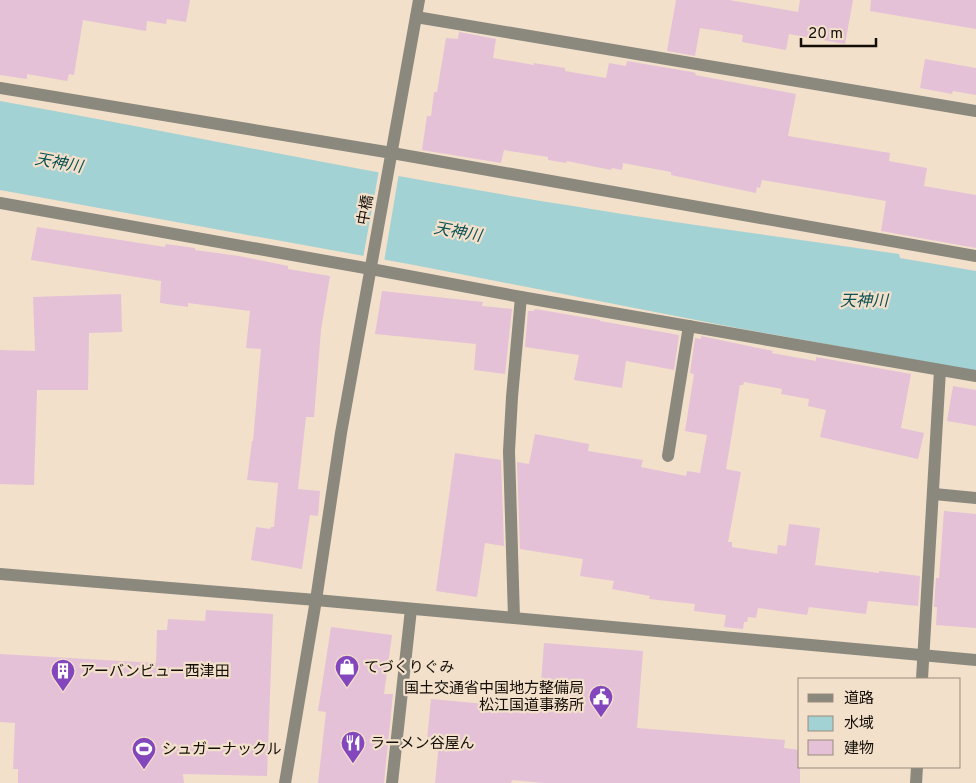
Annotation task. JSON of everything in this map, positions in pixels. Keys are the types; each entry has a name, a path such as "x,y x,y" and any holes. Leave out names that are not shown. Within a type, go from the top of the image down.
{"street":[{"name":"中橋","path":"285,783 316,600 341,433 419,0"},
{"path":"416,16 976,111"},
{"path":"0,88 391,158 976,256"},
{"path":"0,203 372,266 521,297 976,376"},
{"path":"514,618 509,451 521,297"},
{"path":"668,456 689,326"},
{"path":"922,678 940,370"},
{"path":"934,494 976,498"},
{"path":"0,574 316,600 976,660"},
{"path":"392,783 411,609"},
{"path":"916,783 917,768"}],"water":[{"name":"天神川","path":"0,101 358,169 501,194 654,219 899,254 900,258 976,271 976,371 737,328 414,265 0,190"}],"pier":[{"path":"379,170 399,173 384,262 363,258"}],"building":[{"path":"0,0 190,0 186,22 167,19 166,24 147,21 146,31 83,20 74,75 69,74 67,81 27,74 27,79 0,75"},
{"path":"676,0 729,0 798,12 800,0 853,0 845,44 789,34 786,50 742,42 743,35 700,28 695,56 667,51"},
{"path":"871,0 976,0 976,29 870,11"},
{"path":"459,32 496,39 493,58 565,68 565,71 606,78 609,63 626,66 627,61 692,72 696,73 695,75 796,94 788,136 890,153 889,161 927,168 924,186 976,195 976,248 881,231 886,201 762,180 760,188 757,187 756,193 671,175 671,172 623,163 622,170 612,168 611,170 567,161 566,163 548,160 548,157 504,150 501,163 422,150 427,116 431,116 434,92 437,92 446,38 458,39"},
{"path":"925,59 976,68 976,95 953,91 952,94 920,88"},
{"path":"37,227 165,247 166,244 195,248 195,250 239,256 288,266 288,269 330,276 321,330 314,417 306,417 298,489 320,491 318,516 310,515 302,569 251,560 256,527 270,529 274,527 278,483 247,480 253,441 261,349 246,348 250,311 188,303 188,307 160,303 161,281 31,260"},
{"path":"382,291 483,302 482,306 512,309 505,374 474,370 476,344 375,334"},
{"path":"121,294 122,332 89,333 88,390 37,390 34,485 0,484 0,350 35,351 33,297"},
{"path":"535,309 679,335 674,370 626,361 622,388 574,380 579,355 525,347 528,311 534,311"},
{"path":"701,336 773,351 772,353 816,361 816,357 911,374 901,428 924,433 918,459 820,437 826,410 808,406 809,399 781,394 782,389 744,382 743,385 740,385 726,469 741,472 728,542 732,542 732,547 777,554 778,545 786,546 789,524 820,528 815,565 920,576 918,606 868,601 866,614 809,607 807,615 758,608 756,618 748,617 747,622 744,622 743,629 724,627 726,615 694,611 695,604 649,599 650,596 612,589 614,581 580,576 583,559 520,549 517,462 529,464 535,434 589,444 588,451 643,460 641,467 686,476 687,471 700,473 707,435 685,431 694,374 690,373 695,338 701,339"},
{"path":"953,386 976,390 976,426 947,421"},
{"path":"455,453 501,460 504,546 485,543 477,597 436,591"},
{"path":"944,511 976,514 976,628 936,625 937,607 934,607 936,578 939,578"},
{"path":"206,610 273,614 267,776 183,774 184,783 18,783 18,769 13,769 15,723 0,722 0,654 156,663 157,630 167,630 168,619 205,621"},
{"path":"331,627 392,635 384,694 393,694 384,783 318,783 326,712 318,711"},
{"name":"国土交通省中国地方整備局 松江国道事務所","path":"544,643 643,651 637,728 785,740 784,748 798,750 800,783 544,783 512,780 511,783 435,783 439,742 427,740 431,699 539,709"}],"place":[{"name":"てづくりぐみ","path":"347,688"},
{"name":"アーバンビュー西津田","path":"63,692"},
{"name":"国土交通省中国地方整備局 松江国道事務所","path":"601,718"},
{"name":"ラーメン谷屋ん","path":"353,764"},
{"name":"シュガーナックル","path":"144,770"}]}
